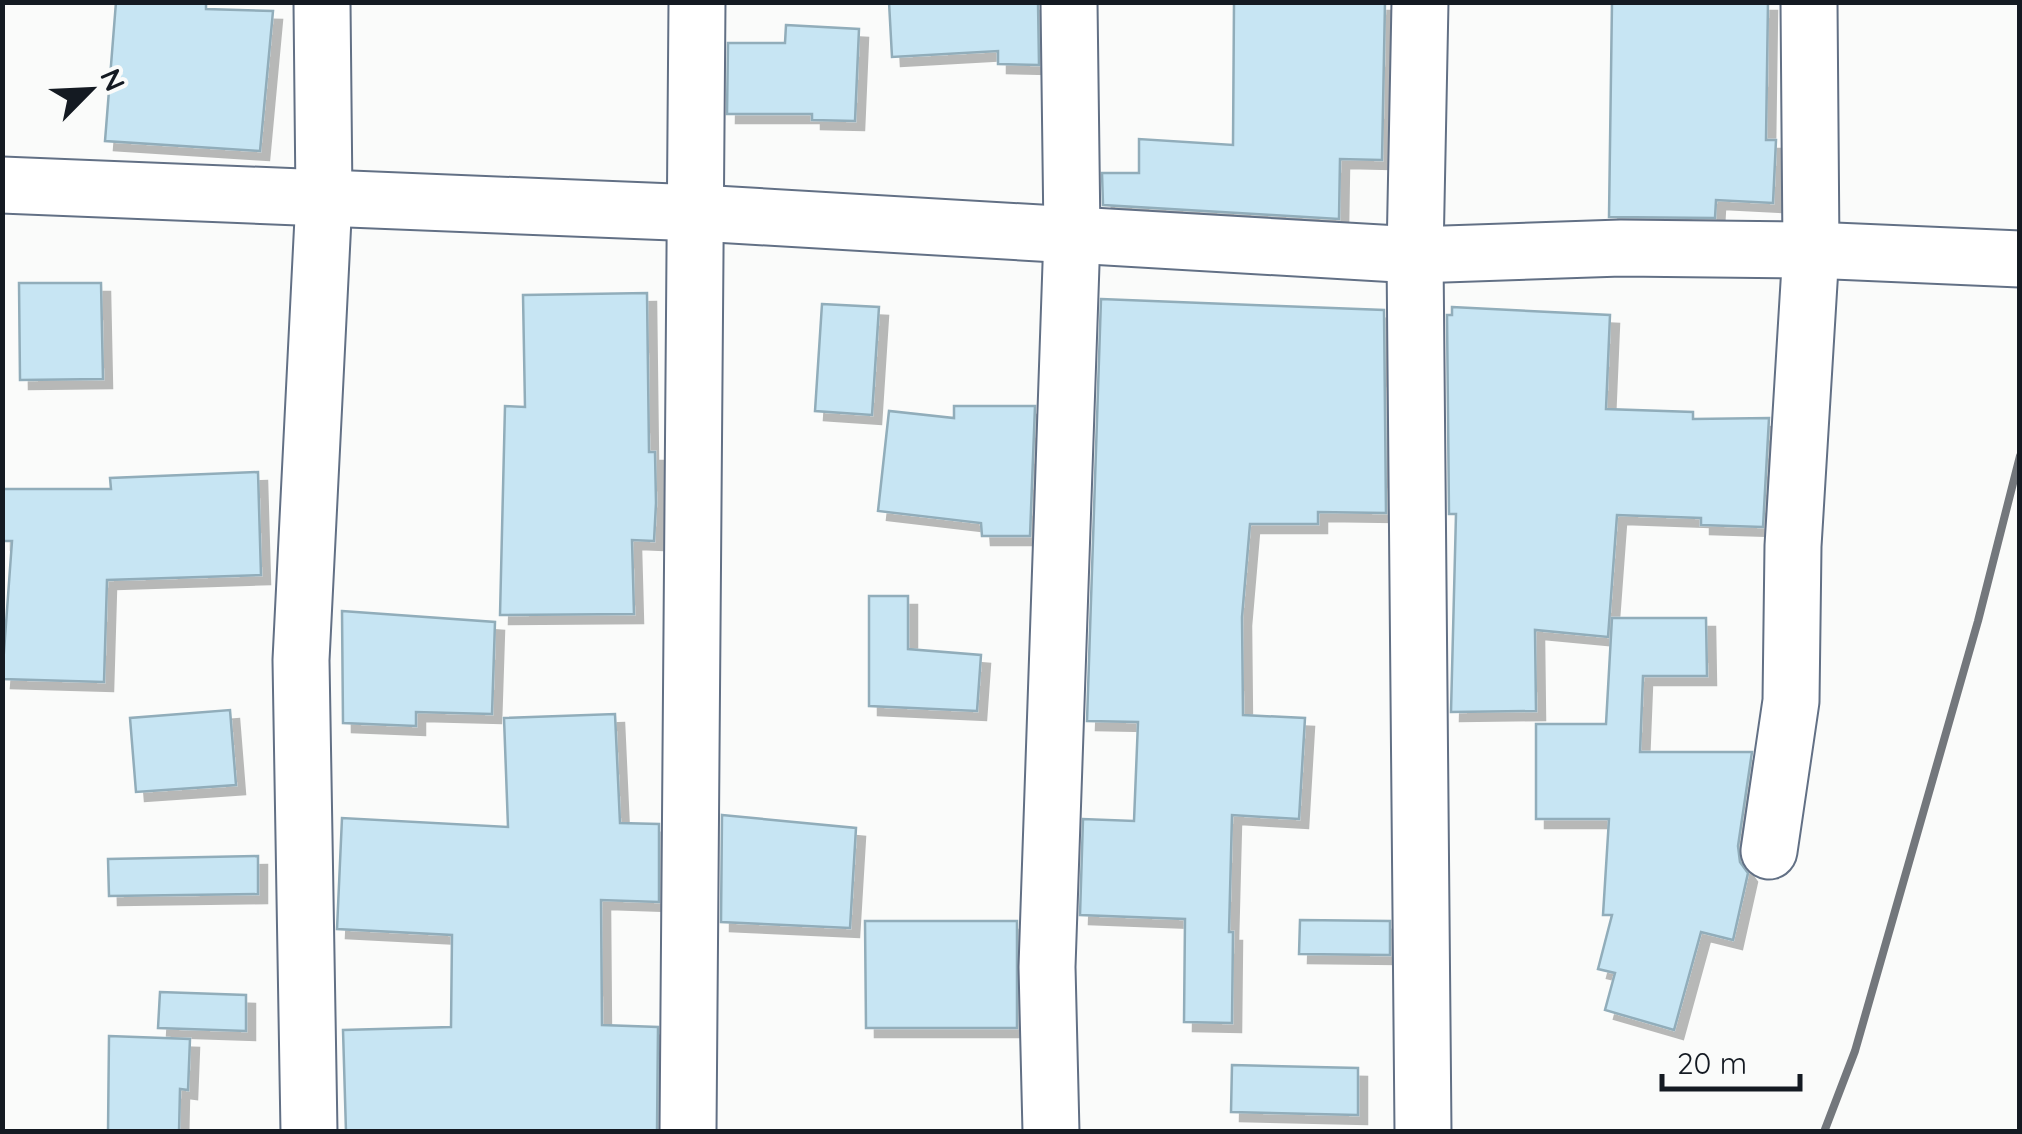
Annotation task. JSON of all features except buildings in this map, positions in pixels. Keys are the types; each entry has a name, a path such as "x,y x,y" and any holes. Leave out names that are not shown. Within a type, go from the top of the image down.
{"street":[{"path":"310,1132 301,660 324,198 322,2"},
{"path":"688,1132 698,213 696,2"},
{"path":"1051,1132 1047,967 1072,234 1069,2"},
{"path":"1420,2 1415,255 1422,1132"},
{"path":"1769,852 1791,701 1793,546 1811,250 1809,2"},
{"path":"2,185 698,213 1415,255 1621,248 1811,250 2020,260"}],"railway":[{"path":"1824,1132 1855,1051 1978,621 2020,456"}]}
